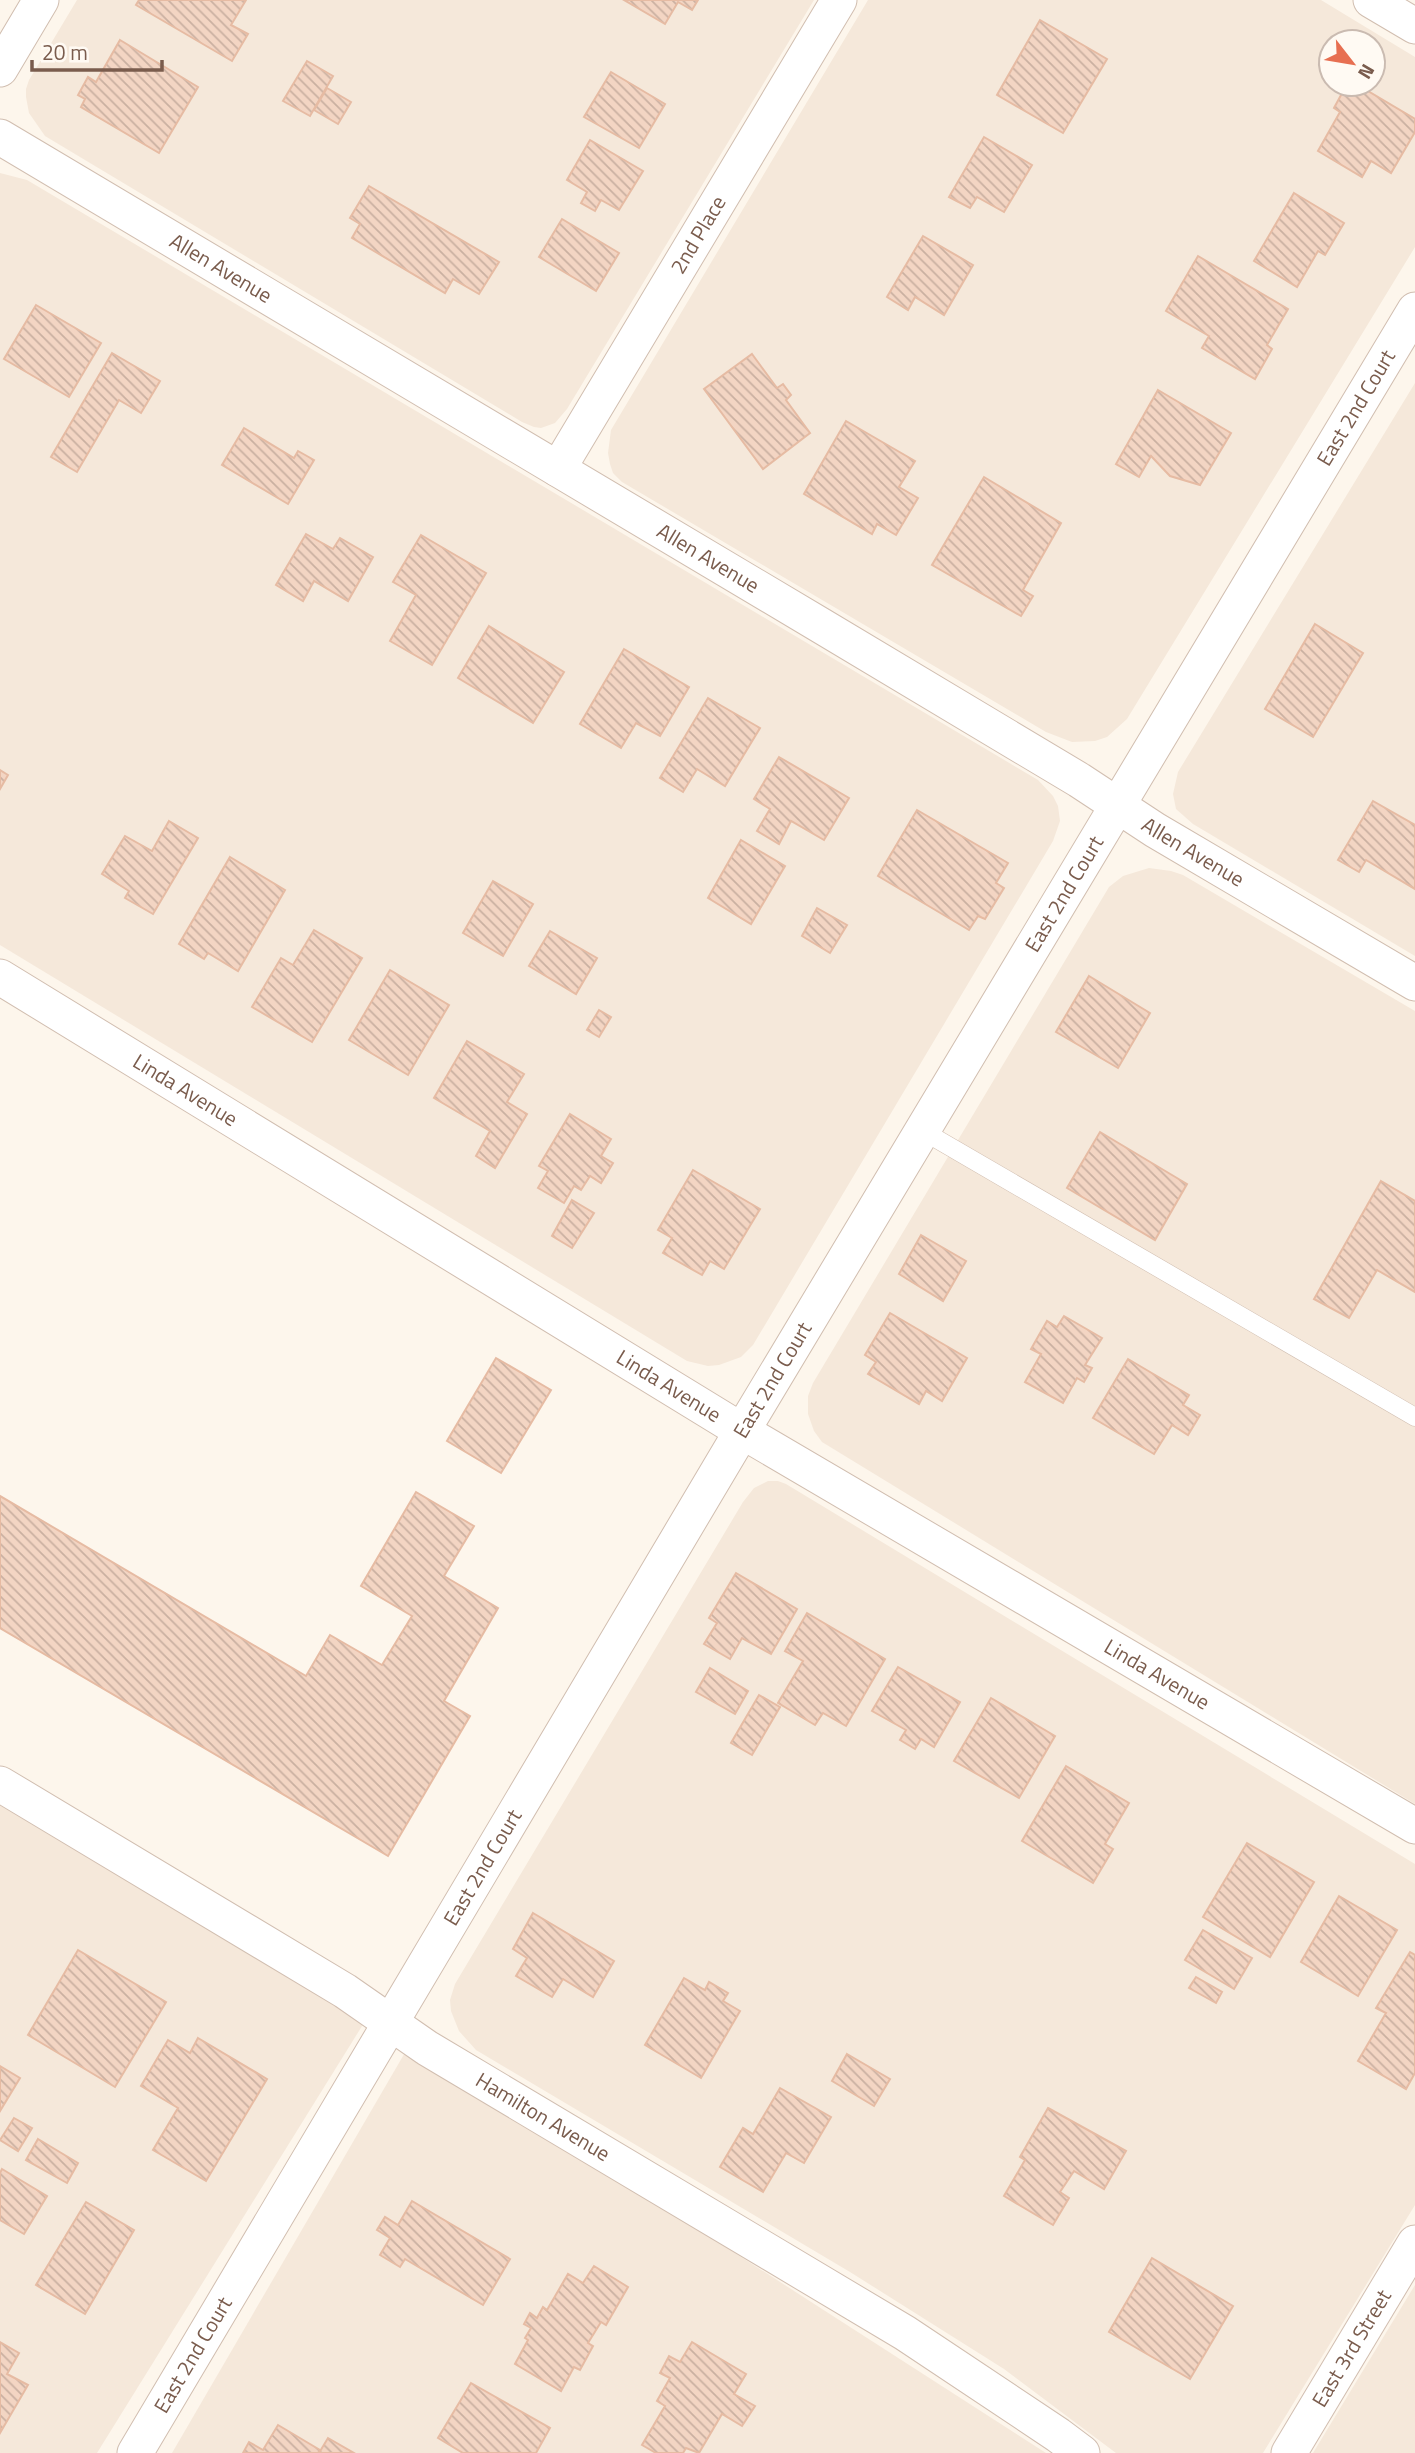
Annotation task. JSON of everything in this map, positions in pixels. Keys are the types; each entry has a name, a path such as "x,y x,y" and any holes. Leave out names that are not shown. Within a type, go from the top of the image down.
{"street":[{"path":"0,69 41,0"},
{"name":"2nd Place","path":"558,469 839,0"},
{"path":"1371,0 1415,26"},
{"name":"Allen Avenue","path":"0,137 1079,780 1155,830 1415,983"},
{"name":"East 2nd Court","path":"135,2453 742,1431 1415,310"},
{"name":"Linda Avenue","path":"0,977 742,1431 1415,1826"},
{"name":"Hamilton Avenue","path":"0,1784 345,1992 427,2048 905,2333 1082,2453"},
{"name":"East 3rd Street","path":"1289,2453 1415,2243"}],"lane":[{"path":"923,1131 1415,1416"}],"shaded area":[{"path":"77,0 814,0 567,409 555,423 541,428 522,422 45,136 29,113 26,89"},
{"path":"868,0 1321,0 1367,28 1317,28 1317,98 1387,98 1387,40 1415,57 1415,247 1127,719 1107,737 1095,741 1072,742 1046,732 622,482 613,473 608,453 611,430"},
{"path":"0,173 27,180 1038,780 1053,796 1058,806 1060,821 1053,841 753,1345 741,1357 708,1366 687,1361 0,945"},
{"path":"1415,383 1415,956 1193,824 1176,809 1173,794 1178,772"},
{"path":"1149,868 1183,875 1415,1011 1415,1804 822,1442 814,1431 808,1414 808,1396 813,1383 1109,887 1123,876"},
{"path":"768,1481 786,1484 1415,1864 1415,2205 1263,2453 1116,2453 1004,2369 850,2272 476,2050 459,2031 451,2011 450,2000 455,1984 743,1502 754,1488"},
{"path":"0,1804 367,2018 97,2453 0,2453"},
{"path":"410,2044 1046,2453 172,2453"},
{"path":"1415,2285 1415,2453 1313,2453"}],"building":[{"path":"139,0 246,0 231,25 248,34 232,61 136,5"},
{"path":"624,0 698,0 692,10 678,2 665,24"},
{"path":"1040,20 1107,59 1063,133 997,95"},
{"path":"120,40 198,87 159,153 81,107 85,99 78,95 88,77 96,82"},
{"path":"307,61 333,76 310,116 283,101"},
{"path":"611,72 665,104 639,148 584,117"},
{"path":"327,88 351,102 338,124 314,110"},
{"path":"1339,98 1380,98 1415,119 1415,132 1391,173 1371,161 1362,177 1318,151 1340,112 1334,108"},
{"path":"984,137 1032,165 1004,212 977,197 970,208 949,197"},
{"path":"590,140 643,171 619,210 601,200 595,211 581,203 587,192 567,180"},
{"path":"369,186 499,262 479,294 453,279 445,293 352,238 360,224 350,218"},
{"path":"1294,193 1344,223 1325,255 1318,251 1297,287 1254,261"},
{"path":"562,219 619,253 596,291 539,257"},
{"path":"923,236 973,265 944,315 915,297 908,310 887,297"},
{"path":"1198,256 1288,309 1267,345 1272,349 1255,379 1202,348 1209,336 1166,311"},
{"path":"36,305 101,343 69,397 4,359"},
{"path":"112,353 160,381 141,413 119,400 77,472 51,457"},
{"path":"752,354 777,388 783,384 791,395 786,400 810,433 763,469 704,389"},
{"path":"1158,390 1231,433 1200,485 1170,476 1151,456 1139,477 1116,464"},
{"path":"846,421 915,461 899,487 918,498 896,535 877,524 872,534 804,494"},
{"path":"244,428 294,458 298,451 314,460 288,504 222,465"},
{"path":"984,477 1061,523 1023,590 1033,596 1021,616 932,565"},
{"path":"306,534 333,549 340,538 373,557 348,601 314,581 303,601 276,585"},
{"path":"421,535 486,573 432,665 390,641 416,595 393,582"},
{"path":"1315,624 1363,653 1313,737 1265,709"},
{"path":"489,626 564,672 533,723 458,678"},
{"path":"624,649 689,687 660,736 636,723 621,748 580,724"},
{"path":"708,698 760,728 725,786 697,769 683,792 660,778"},
{"path":"779,757 849,798 824,840 791,821 779,844 757,831 770,809 754,799"},
{"path":"0,770 8,775 0,789"},
{"path":"1373,801 1415,825 1415,889 1366,860 1359,872 1338,860"},
{"path":"917,810 1008,863 996,883 1004,888 985,919 978,916 969,930 878,876"},
{"path":"169,821 198,838 153,914 125,898 129,891 102,874 125,836 152,851"},
{"path":"741,840 785,866 751,924 708,898"},
{"path":"230,857 285,890 238,971 208,953 204,959 179,944"},
{"path":"493,881 533,904 503,956 463,933"},
{"path":"817,908 847,925 830,953 802,936"},
{"path":"314,930 362,958 312,1042 252,1007 281,958 293,965"},
{"path":"550,931 597,958 576,994 529,966"},
{"path":"390,970 449,1005 408,1075 349,1040"},
{"path":"1089,976 1150,1013 1118,1068 1056,1032"},
{"path":"599,1010 611,1017 599,1037 587,1030"},
{"path":"467,1041 524,1074 507,1102 527,1114 495,1168 476,1156 490,1131 434,1098"},
{"path":"570,1114 611,1139 601,1156 613,1163 601,1183 590,1176 581,1190 574,1186 564,1203 538,1188 548,1171 539,1166"},
{"path":"1100,1132 1187,1184 1155,1240 1067,1188"},
{"path":"693,1170 760,1209 724,1269 710,1261 702,1275 663,1253 672,1238 658,1230"},
{"path":"1381,1181 1415,1201 1415,1292 1377,1270 1349,1318 1314,1299"},
{"path":"572,1200 594,1213 572,1248 552,1236"},
{"path":"921,1235 966,1261 943,1301 899,1274"},
{"path":"890,1313 967,1358 942,1401 926,1391 919,1404 868,1374 876,1362 865,1355"},
{"path":"1064,1316 1102,1338 1085,1365 1092,1368 1084,1382 1077,1378 1063,1403 1025,1382 1041,1354 1031,1349 1047,1321 1057,1327"},
{"path":"496,1358 551,1390 501,1473 447,1441"},
{"path":"1128,1359 1189,1395 1183,1405 1200,1415 1188,1435 1172,1425 1154,1454 1093,1418"},
{"path":"416,1492 474,1526 444,1576 498,1608 444,1701 470,1716 388,1856 0,1628 0,1496 306,1676 330,1635 382,1665 412,1616 361,1586"},
{"path":"736,1573 797,1609 771,1654 742,1638 730,1659 704,1644 717,1623 709,1618"},
{"path":"807,1613 885,1659 846,1726 823,1713 815,1725 778,1703 803,1661 785,1651"},
{"path":"898,1667 960,1702 934,1747 921,1739 915,1749 900,1740 906,1730 872,1711"},
{"path":"710,1668 748,1691 735,1714 696,1692"},
{"path":"759,1695 780,1707 752,1755 731,1743"},
{"path":"991,1698 1055,1736 1019,1798 954,1761"},
{"path":"1066,1766 1129,1803 1105,1844 1113,1849 1093,1883 1022,1841"},
{"path":"1247,1843 1314,1882 1270,1957 1203,1917"},
{"path":"1339,1896 1397,1930 1358,1996 1301,1962"},
{"path":"533,1913 614,1961 593,1997 563,1979 552,1997 516,1976 527,1958 513,1949"},
{"path":"1203,1930 1252,1958 1234,1989 1185,1960"},
{"path":"78,1950 166,2002 115,2087 28,2035"},
{"path":"1410,1952 1415,1955 1415,2073 1406,2089 1358,2061 1386,2013 1376,2008"},
{"path":"1196,1977 1222,1992 1216,2003 1189,1988"},
{"path":"684,1978 705,1990 709,1982 728,1993 723,2001 740,2011 701,2078 645,2045"},
{"path":"198,2038 267,2079 206,2181 153,2150 178,2108 141,2086 168,2040 190,2053"},
{"path":"847,2054 890,2079 874,2106 832,2081"},
{"path":"0,2066 20,2078 0,2111"},
{"path":"780,2088 831,2117 804,2163 786,2153 763,2192 720,2167 743,2128 753,2134"},
{"path":"1048,2108 1126,2151 1104,2189 1074,2171 1060,2192 1069,2198 1053,2225 1004,2196 1025,2160 1020,2157"},
{"path":"14,2118 32,2128 18,2151 0,2140"},
{"path":"38,2139 78,2163 67,2183 26,2160"},
{"path":"2,2169 47,2196 24,2234 0,2220"},
{"path":"412,2201 510,2259 483,2305 405,2259 400,2267 380,2255 390,2238 377,2230 385,2217 398,2225"},
{"path":"86,2202 134,2230 85,2314 36,2285"},
{"path":"1152,2258 1233,2306 1190,2379 1109,2332"},
{"path":"594,2266 628,2287 606,2325 601,2322 588,2343 593,2346 580,2370 574,2367 561,2391 515,2364 528,2340 525,2338 531,2328 524,2324 530,2313 537,2318 543,2307 547,2310 568,2274 583,2283"},
{"path":"0,2342 19,2353 7,2374 28,2385 0,2433"},
{"path":"692,2342 746,2374 734,2394 755,2406 742,2426 722,2414 699,2453 686,2448 683,2453 656,2453 642,2445 665,2406 657,2401 670,2378 660,2373 669,2356 680,2362"},
{"path":"471,2383 550,2428 536,2453 463,2453 438,2438"},
{"path":"278,2425 320,2450 318,2453 243,2453 249,2442 263,2450"},
{"path":"328,2438 354,2453 319,2453"}]}
